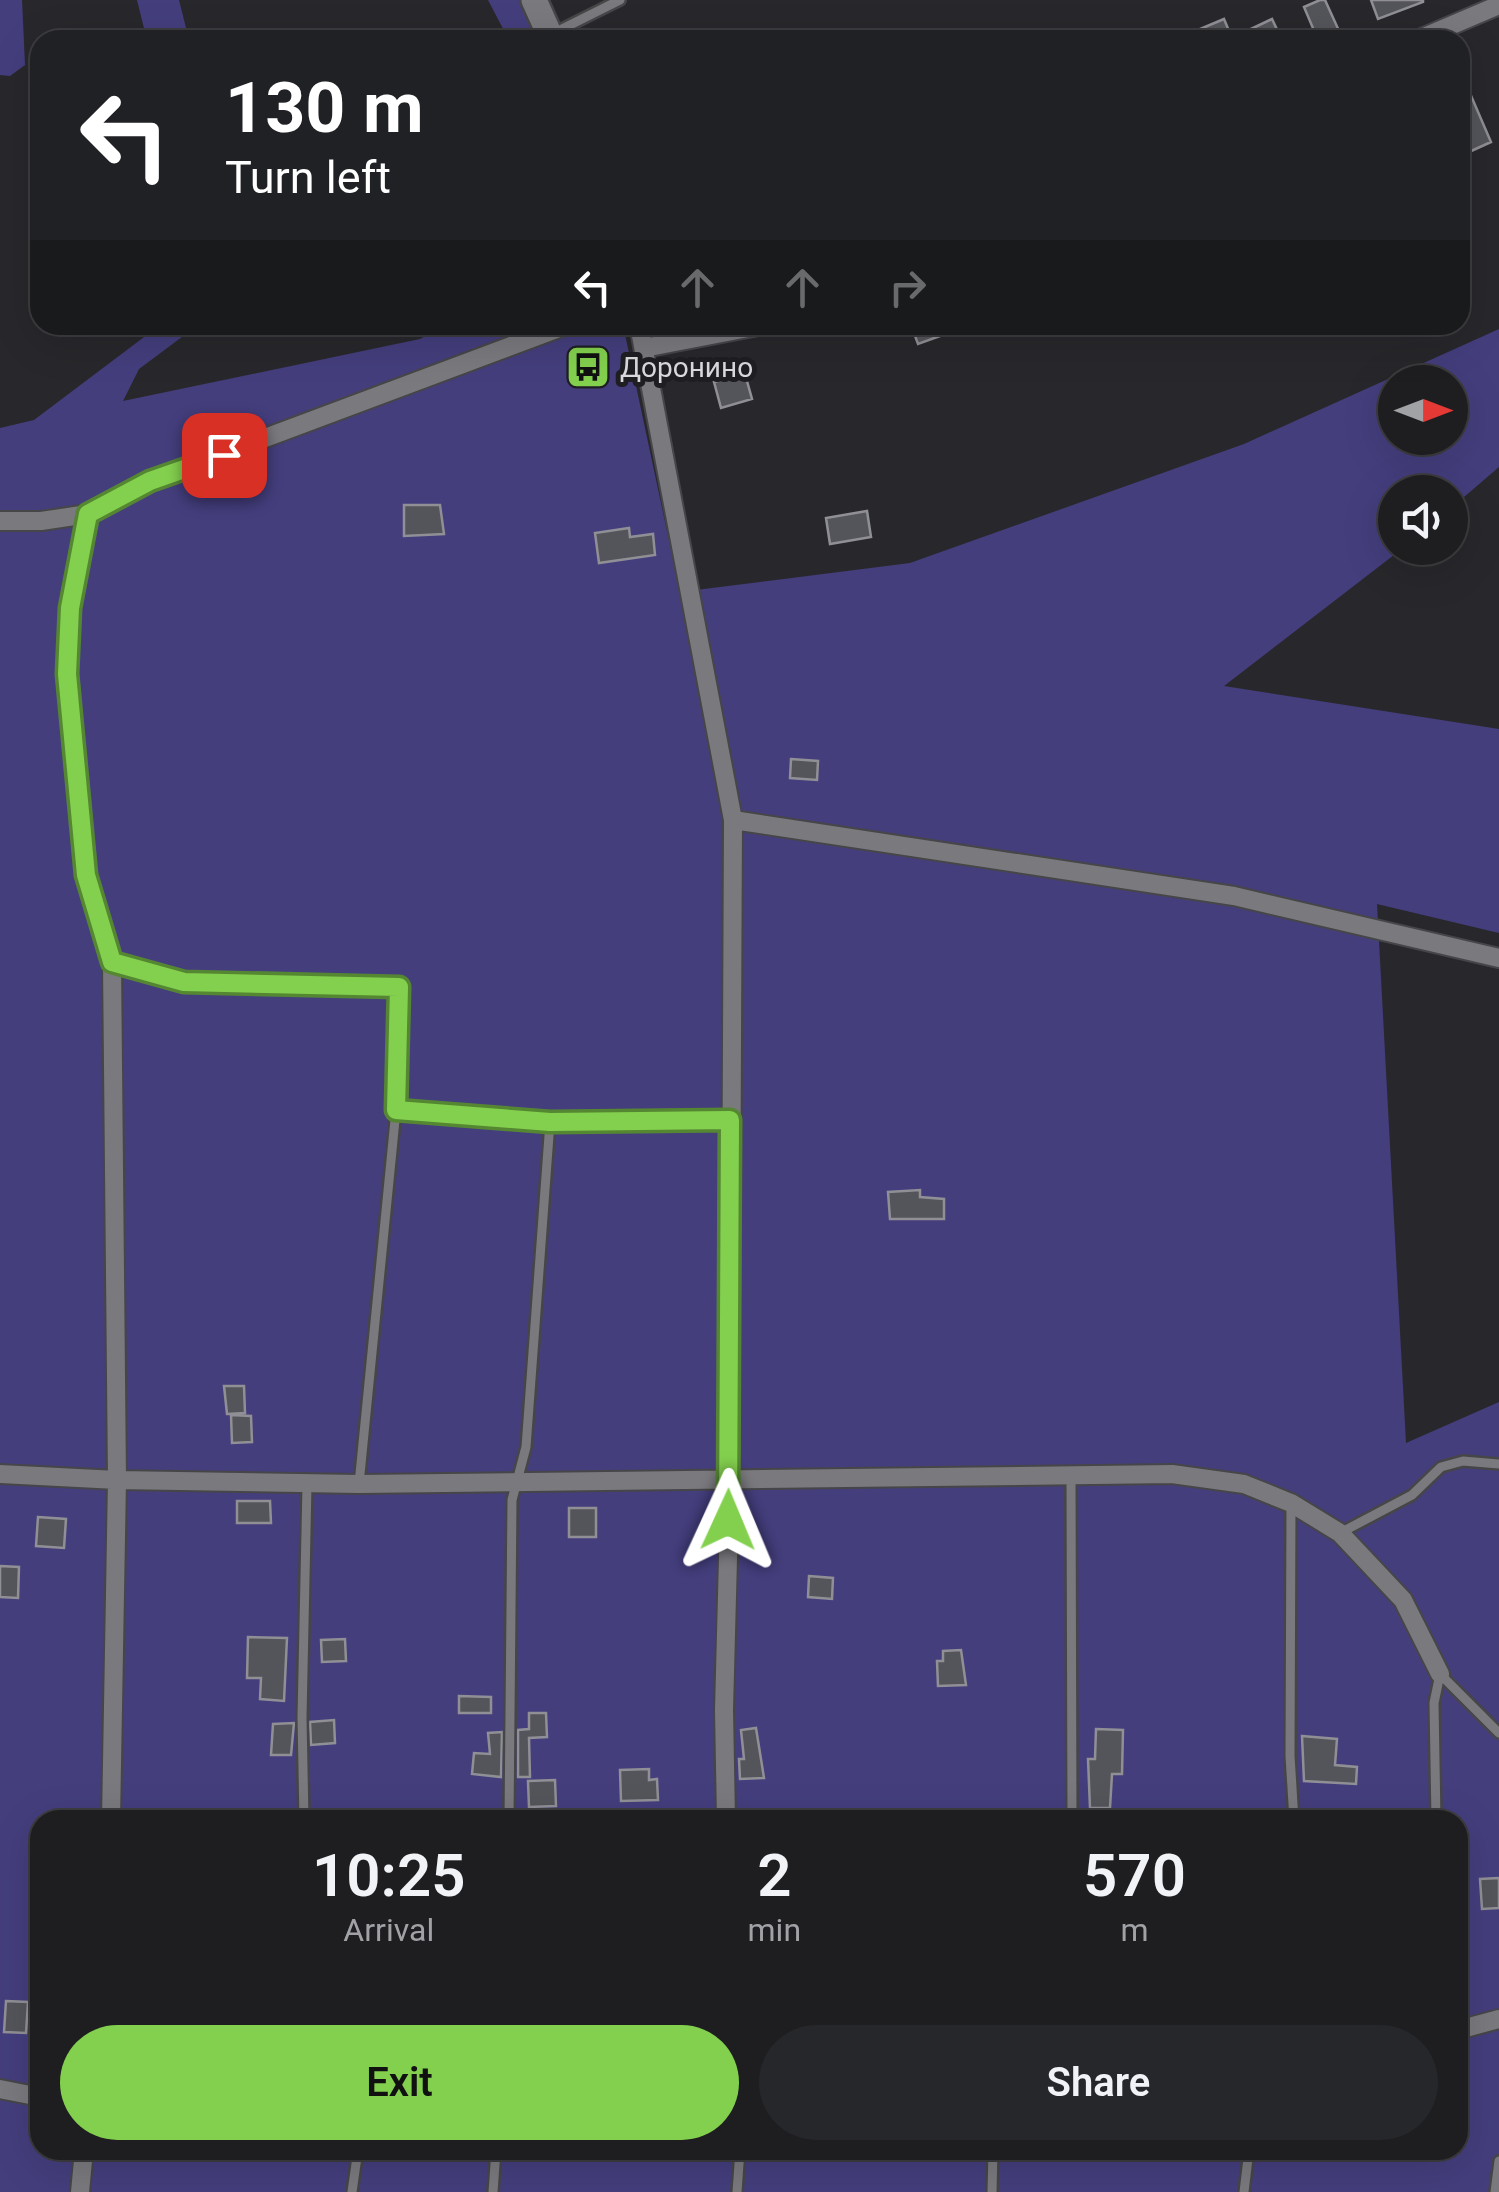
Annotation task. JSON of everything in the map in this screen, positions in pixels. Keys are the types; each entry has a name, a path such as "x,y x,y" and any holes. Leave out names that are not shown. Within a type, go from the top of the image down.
{"street":[{"path":"534,0 547,30"},
{"path":"1440,30 1499,5"},
{"path":"0,522 40,522 88,514 150,481 540,335"},
{"path":"641,335 733,820 726,1810"},
{"path":"644,348 711,335"},
{"path":"88,514 70,608 67,674 86,875 112,962 117,1480 110,1810"},
{"path":"733,820 1234,896 1499,958"},
{"path":"0,1474 359,1484 1172,1474 1244,1484 1291,1503 1340,1533 1402,1600 1440,1674"},
{"path":"1468,2027 1499,2019"},
{"path":"0,2089 30,2096"},
{"path":"80,2192 83,2160"}],"lane":[{"path":"566,30 620,0"},
{"path":"112,962 184,982 399,987 396,1110 359,1484"},
{"path":"396,1110 550,1122 730,1120"},
{"path":"508,1810 512,1500 526,1447 550,1122"},
{"path":"1340,1533 1412,1494 1440,1467 1463,1462 1499,1464"},
{"path":"1071,1476 1072,1810"},
{"path":"304,1810 307,1482"},
{"path":"1291,1503 1293,1810"},
{"path":"1440,1674 1499,1733"},
{"path":"1436,1810 1434,1702 1440,1674"},
{"path":"352,2192 357,2160"},
{"path":"493,2192 495,2160"},
{"path":"737,2192 739,2160"},
{"path":"992,2192 993,2160"},
{"path":"1244,2192 1248,2160"},
{"path":"1495,2192 1499,2161"}],"shaded area":[{"path":"0,0 22,0 25,65 10,76 0,75"},
{"path":"137,0 179,0 186,30 144,30"},
{"path":"488,0 519,0 533,30 504,30"},
{"path":"1499,329 1499,467 1468,494 1468,475 1378,475 1381,565 1224,686 1499,729 1499,933 1377,904 1406,1443 1499,1402 1499,2192 0,2192 0,428 34,420 147,335 185,335 139,369 123,401 427,335 625,335 680,592 910,563 1244,444 1378,384 1378,455 1468,455 1468,365 1419,365"}],"building":[{"path":"1325,0 1339,30 1314,30 1304,7"},
{"path":"1371,0 1423,0 1423,2 1378,19"},
{"path":"1224,19 1229,30 1198,30"},
{"path":"1272,19 1277,30 1249,30"},
{"path":"1470,93 1491,142 1470,152"},
{"path":"915,335 943,335 918,344"},
{"path":"745,374 752,399 721,408 714,382"},
{"path":"404,505 440,505 444,534 404,536"},
{"path":"867,511 871,537 830,544 826,518"},
{"path":"629,528 630,537 653,534 655,555 599,563 595,533"},
{"path":"791,759 818,761 817,780 790,778"},
{"path":"920,1190 920,1197 944,1199 944,1219 890,1219 888,1192"},
{"path":"224,1386 244,1386 245,1413 227,1414"},
{"path":"231,1415 251,1416 252,1442 232,1443"},
{"path":"237,1501 270,1501 271,1523 237,1523"},
{"path":"569,1508 596,1508 596,1537 569,1537"},
{"path":"38,1517 66,1519 64,1548 36,1546"},
{"path":"0,1566 19,1567 18,1598 0,1597"},
{"path":"809,1576 833,1578 832,1599 808,1597"},
{"path":"248,1637 287,1638 284,1701 260,1699 261,1678 247,1678"},
{"path":"345,1639 346,1661 322,1662 321,1640"},
{"path":"961,1650 966,1685 938,1686 937,1661 943,1661 943,1651"},
{"path":"459,1696 491,1697 491,1713 459,1713"},
{"path":"529,1713 546,1713 547,1737 529,1738 530,1777 518,1777 518,1730 529,1729"},
{"path":"334,1720 335,1743 311,1745 310,1722"},
{"path":"294,1723 291,1755 271,1755 273,1724"},
{"path":"756,1728 764,1778 740,1779 739,1759 744,1759 741,1730"},
{"path":"1096,1729 1123,1730 1122,1774 1112,1774 1110,1808 1090,1808 1088,1759 1095,1759"},
{"path":"502,1732 501,1777 472,1774 474,1753 490,1754 488,1733"},
{"path":"1302,1736 1337,1739 1335,1765 1357,1767 1356,1784 1304,1781"},
{"path":"649,1769 649,1780 657,1779 658,1800 621,1801 620,1770"},
{"path":"555,1780 556,1806 529,1807 528,1781"},
{"path":"1499,1878 1499,1908 1482,1909 1480,1879"},
{"path":"6,2001 28,2002 26,2033 4,2032"}],"place":[{"name":"Доронино","path":"588,367"}],"route":[{"path":"224,455 150,481 88,514 70,608 67,674 86,875 112,962 184,982 399,987 396,1110 550,1122 730,1120 728,1520"}]}
